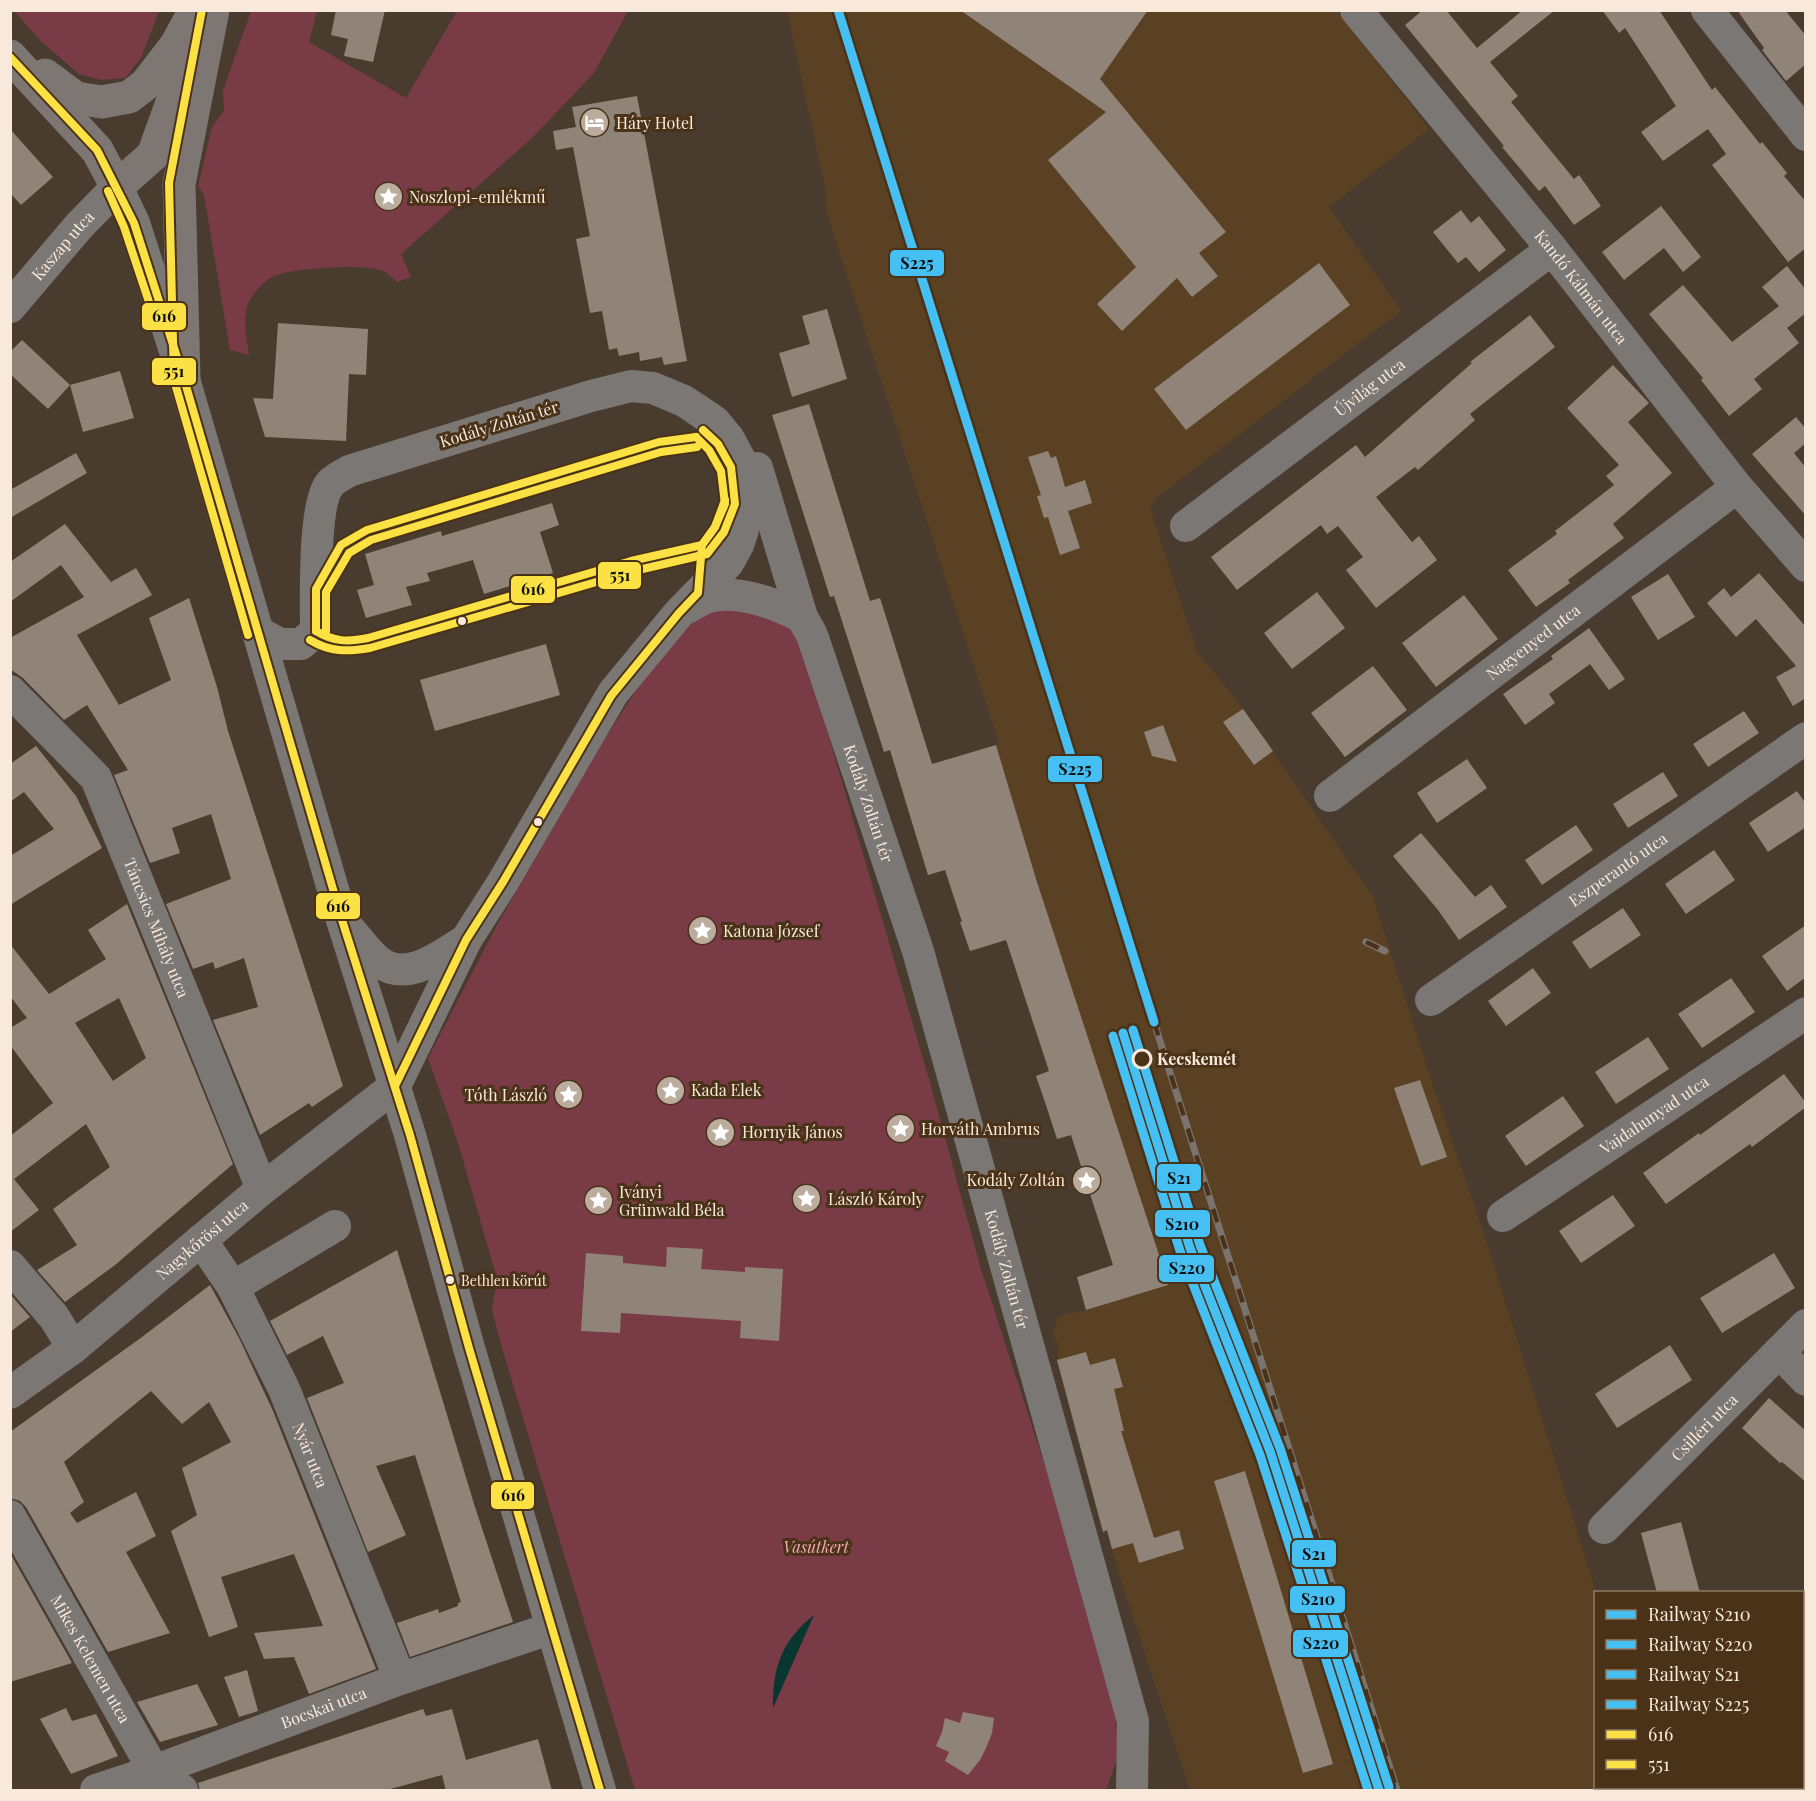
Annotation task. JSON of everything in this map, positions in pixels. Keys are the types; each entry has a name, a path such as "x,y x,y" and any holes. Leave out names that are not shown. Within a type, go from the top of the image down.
{"main road":[{"path":"10,49 76,98 102,102 129,97 146,84 164,61 176,45 195,10"},
{"path":"10,56 97,150 117,187 153,155 204,10"},
{"path":"184,379 179,184 213,10"}],"street":[{"name":"Kandó Kálmán utca","path":"1356,10 1552,249 1737,487 1806,566"},
{"path":"1707,10 1806,135"},
{"name":"Kaszap utca","path":"10,307 79,226 117,187"},
{"path":"117,187 134,223 184,379 342,920 395,1086 469,1348 600,1791"},
{"name":"Újvilág utca","path":"1186,526 1552,249"},
{"name":"Kodály Zoltán tér","path":"463,417 608,374 634,373 657,376 699,393 733,420 750,444 802,617 812,635 911,929 949,1054 1001,1252 1133,1721 1132,1791"},
{"name":"Kodály Zoltán tér","path":"258,632 280,644 301,644 316,631 316,589 322,505 329,485 349,471 591,396 631,386 653,388 684,401 715,422 729,439 746,482 773,526"},
{"name":"Kodály Zoltán tér","path":"395,1086 466,940 503,882 613,693 688,603 728,563 738,545 746,512 746,482 735,434 720,408"},
{"name":"Nagyenyed utca","path":"1330,796 1737,487"},
{"path":"688,603 708,597 734,596 784,608 802,617"},
{"name":"Táncsics Mihály utca","path":"10,691 96,778 262,1189"},
{"name":"Eszperantó utca","path":"1431,1000 1806,738"},
{"path":"342,920 378,961 390,969 416,969 466,940"},
{"name":"Vajdahunyad utca","path":"1503,1216 1806,1013"},
{"name":"Nagykőrösi utca","path":"10,1393 73,1348 262,1189 395,1086"},
{"path":"233,1287 335,1226"},
{"name":"Nyár utca","path":"201,1240 233,1287 284,1389 400,1679"},
{"path":"10,1266 54,1317 73,1348"},
{"name":"Csilléri utca","path":"1604,1528 1806,1324"},
{"path":"1779,1353 1806,1380"},
{"name":"Mikes Kelemen utca","path":"10,1516 154,1771 182,1791"},
{"name":"Bocskai utca","path":"96,1791 400,1679 552,1628"}],"shaded area":[{"path":"787,11 1337,11 1429,129 1329,207 1401,311 1155,499 1150,508 1197,652 1239,703 1373,897 1430,1077 1483,1231 1596,1591 1594,1789 1658,1790 1190,1790 1121,1581 1107,1531 1103,1532 1057,1360 1059,1347 1053,1335 1058,1316 1086,1310 1077,1277 1127,1261 1106,1242 1071,1136 1057,1139 1036,1076 1049,1071 1015,967 1029,962 1020,936 970,951 960,922 1042,896 996,745 999,743 826,211 826,192"}],"green space":[{"path":"14,11 159,11 141,58 125,78 101,80 79,74 41,41"},
{"path":"251,11 317,11 309,42 406,98 457,11 628,11 594,73 531,139 401,254 411,277 397,282 383,271 345,267 294,271 272,277 252,296 246,310 245,323 249,355 230,350 204,195 198,186 212,127 224,111 223,91"},
{"name":"Vasútkert","path":"703,608 770,614 799,635 931,1086 981,1269 1056,1500 1116,1710 1118,1756 1106,1790 635,1790 502,1348 492,1310 497,1279 458,1143 428,1058 497,925 601,745 676,628"}],"water":[{"path":"814,1615 773,1708 774,1680 781,1656 794,1634"}],"building":[{"path":"336,10 385,10 373,62 344,56 348,39 331,35"},
{"path":"960,10 1148,10 1100,79 1226,232 1199,253 1218,276 1192,297 1177,278 1122,331 1097,304 1136,267 1048,160 1106,112"},
{"path":"1423,10 1446,10 1477,48 1523,10 1555,10 1490,62 1518,96 1511,102 1574,179 1579,175 1601,206 1574,225 1545,186 1539,191 1405,25"},
{"path":"1602,10 1659,10 1712,90 1715,87 1760,144 1762,142 1787,173 1784,176 1806,202 1806,248 1788,262 1712,165 1726,154 1708,129 1663,161 1641,132 1676,106 1625,28 1619,33"},
{"path":"1737,10 1785,10 1806,36 1806,64 1786,81 1762,50 1764,48"},
{"path":"637,96 687,361 664,365 662,357 640,361 639,352 619,356 617,348 609,350 602,311 590,313 576,239 590,236 573,147 556,150 553,131 576,127 572,107"},
{"path":"10,129 53,177 21,205 10,193"},
{"path":"1661,206 1701,257 1683,272 1664,248 1624,280 1602,252"},
{"path":"1461,210 1471,223 1479,216 1506,250 1479,272 1466,257 1458,263 1433,232"},
{"path":"1319,263 1350,305 1186,430 1154,389"},
{"path":"1787,266 1806,290 1806,313 1787,328 1799,343 1754,379 1762,389 1729,416 1701,380 1703,378 1649,314 1683,285 1732,342 1779,306 1762,287"},
{"path":"827,309 847,379 792,397 779,353 810,344 802,316"},
{"path":"1530,315 1555,347 1470,414 1475,420 1418,470 1415,467 1376,497 1412,542 1419,536 1437,560 1376,608 1346,570 1363,557 1338,526 1327,534 1321,525 1237,590 1211,557 1356,445 1365,457 1472,363 1470,362"},
{"path":"278,323 368,329 366,375 349,374 346,441 265,437 253,398 273,399"},
{"path":"22,340 70,385 48,409 10,374 10,352"},
{"path":"1613,365 1649,403 1628,422 1672,473 1613,524 1624,538 1568,580 1570,583 1536,607 1508,570 1557,534 1555,531 1614,485 1606,476 1619,465 1567,408"},
{"path":"120,371 134,418 83,432 70,385"},
{"path":"809,404 870,601 880,598 932,764 996,745 1037,882 1159,1255 1164,1256 1167,1267 1164,1271 1168,1285 1086,1310 1077,1277 1113,1265 1071,1135 1057,1139 1036,1076 1049,1071 1006,940 970,951 945,870 928,875 890,750 884,752 834,596 830,597 772,415"},
{"path":"1796,417 1806,429 1806,443 1794,453 1806,468 1806,516 1752,454"},
{"path":"1048,451 1051,458 1056,456 1065,487 1085,480 1092,503 1068,511 1080,548 1060,555 1048,517 1044,518 1037,496 1041,495 1028,457"},
{"path":"76,453 87,473 10,518 10,490"},
{"path":"552,503 559,525 540,532 553,573 484,594 473,560 427,573 430,581 406,587 412,605 366,618 357,590 374,585 365,554 441,531 442,536"},
{"path":"65,524 111,582 136,568 152,595 77,635 119,705 171,680 149,618 189,598 217,687 228,731 343,1086 312,1107 309,1103 260,1135 213,1020 258,1007 244,958 215,969 213,962 193,969 166,904 231,879 211,814 172,828 180,853 150,863 114,775 128,770 87,705 64,720 23,678 10,669 10,638 84,597 61,565 10,602 10,562"},
{"path":"1759,573 1806,627 1806,698 1793,706 1776,677 1796,666 1756,619 1736,637 1707,603 1724,588 1731,597"},
{"path":"1668,574 1695,617 1658,640 1631,597"},
{"path":"1317,592 1345,628 1292,669 1264,633"},
{"path":"1464,595 1498,639 1436,687 1402,643"},
{"path":"1589,628 1625,679 1609,690 1590,664 1549,694 1555,703 1525,725 1503,694 1553,659 1551,656"},
{"path":"546,644 560,695 435,731 420,680"},
{"path":"1373,666 1407,710 1345,757 1311,713"},
{"path":"1243,709 1273,751 1254,765 1223,722"},
{"path":"1744,711 1759,733 1708,767 1693,744"},
{"path":"1163,725 1177,762 1152,756 1144,732"},
{"path":"36,746 76,796 102,848 10,905 10,856 54,829 24,792 10,802 10,764"},
{"path":"1467,759 1487,788 1437,823 1417,793"},
{"path":"1663,772 1678,796 1628,828 1613,804"},
{"path":"1797,791 1806,804 1806,827 1768,852 1749,823"},
{"path":"1576,825 1593,850 1542,885 1525,860"},
{"path":"1421,833 1475,897 1491,885 1507,907 1459,940 1438,910 1393,856"},
{"path":"1714,850 1735,880 1686,914 1665,884"},
{"path":"127,904 233,1164 115,1265 65,1302 37,1270 77,1245 53,1209 110,1167 86,1124 14,1179 39,1210 10,1232 10,1136 53,1103 10,1045 10,1028 27,1018 10,996 10,944 49,994 106,959 88,930","holes":["119,998 146,1058 113,1081 75,1023"]},
{"path":"1623,908 1641,935 1590,969 1572,942"},
{"path":"1806,925 1806,977 1787,991 1762,956"},
{"path":"1533,968 1551,993 1506,1026 1488,1001"},
{"path":"1731,978 1755,1012 1702,1048 1678,1014"},
{"path":"1648,1037 1669,1069 1616,1104 1595,1072"},
{"path":"1784,1074 1806,1103 1806,1107 1752,1147 1750,1144 1666,1204 1643,1173"},
{"path":"1420,1080 1447,1157 1421,1166 1394,1088"},
{"path":"1563,1096 1584,1126 1526,1166 1505,1136"},
{"path":"1613,1195 1635,1226 1581,1263 1559,1231"},
{"path":"667,1247 703,1249 701,1269 745,1272 745,1267 783,1269 779,1341 740,1338 741,1321 621,1313 620,1333 581,1331 586,1253 623,1256 623,1263 666,1267"},
{"path":"397,1250 475,1507 513,1622 410,1657 397,1623 438,1609 439,1613 458,1606 461,1602 415,1455 376,1466 406,1535 368,1552 307,1398 344,1383 323,1336 287,1355 270,1321"},
{"path":"1774,1253 1795,1288 1722,1333 1700,1298"},
{"path":"210,1285 239,1338 273,1411 376,1669 309,1694 294,1657 264,1659 254,1633 323,1626 294,1554 221,1577 238,1627 209,1637 171,1531 197,1515 182,1468 231,1442 209,1402 182,1424 151,1391 64,1462 84,1502 70,1513 77,1523 136,1492 156,1536 126,1552 170,1633 108,1652 26,1507 20,1501 10,1498 10,1432"},
{"path":"10,1294 30,1317 10,1332"},
{"path":"1670,1345 1692,1380 1617,1428 1595,1394"},
{"path":"1086,1352 1090,1365 1115,1358 1123,1387 1114,1389 1124,1431 1121,1431 1154,1538 1179,1530 1184,1549 1139,1563 1133,1543 1112,1549 1107,1530 1103,1532 1057,1360"},
{"path":"1769,1398 1806,1431 1806,1482 1782,1462 1780,1463 1742,1428"},
{"path":"1245,1471 1333,1764 1303,1773 1214,1481"},
{"path":"1681,1522 1699,1591 1656,1591 1641,1533"},
{"path":"10,1553 72,1663 10,1682"},
{"path":"247,1670 258,1711 239,1717 224,1677"},
{"path":"197,1684 218,1725 160,1742 137,1702"},
{"path":"66,1708 72,1721 96,1714 118,1756 71,1774 40,1719"},
{"path":"423,1709 426,1716 452,1709 466,1760 538,1739 552,1791 446,1791 442,1775 383,1791 200,1791 198,1783"},
{"path":"963,1712 994,1718 992,1733 986,1748 968,1775 945,1761 949,1752 936,1746 945,1718 960,1723"}],"railway":[{"path":"1366,942 1385,951"},
{"path":"1154,1022 1397,1790"}],"rail line":[{"name":"S225","path":"838,10 1154,1022"},
{"name":"S21","path":"1133,1030 1200,1245 1280,1448 1389,1787"},
{"name":"S210","path":"1123,1033 1190,1248 1270,1451 1379,1790"},
{"name":"S220","path":"1113,1036 1180,1251 1260,1455 1368,1790"}],"transit line":[{"name":"551","path":"202,10 169,183 174,380 248,635"},
{"name":"616","path":"10,57 97,150 134,223 184,379 342,920 410,1135 469,1348 600,1790"},
{"name":"551","path":"108,191 124,227 151,308"},
{"name":"551","path":"310,640 339,650 370,648 634,571 707,554 724,532 735,504 731,467 718,444 703,430"},
{"name":"616","path":"316,631 316,589 341,545 367,530 659,442 696,437"},
{"name":"616","path":"395,1086 466,940 503,882 611,696 698,593 702,545 715,527 725,504 721,471 709,450 696,437"},
{"name":"551","path":"326,631 326,592 349,553 371,540 661,452 697,447"},
{"name":"616","path":"316,631 341,640 368,638 631,561 702,545 715,527 725,500"}],"place":[{"name":"Háry Hotel","path":"595,123"},
{"name":"Noszlopi-emlékmű","path":"388,197"},
{"name":"Katona József","path":"702,931"},
{"name":"Kecskemét","path":"1142,1059"},
{"name":"Kada Elek","path":"670,1090"},
{"name":"Tóth László","path":"568,1095"},
{"name":"Horváth Ambrus","path":"900,1129"},
{"name":"Hornyik János","path":"721,1132"},
{"name":"Kodály Zoltán","path":"1086,1180"},
{"name":"László Károly","path":"807,1199"},
{"name":"Iványi Grünwald Béla","path":"598,1201"},
{"name":"Bethlen körút","path":"450,1280"}]}
